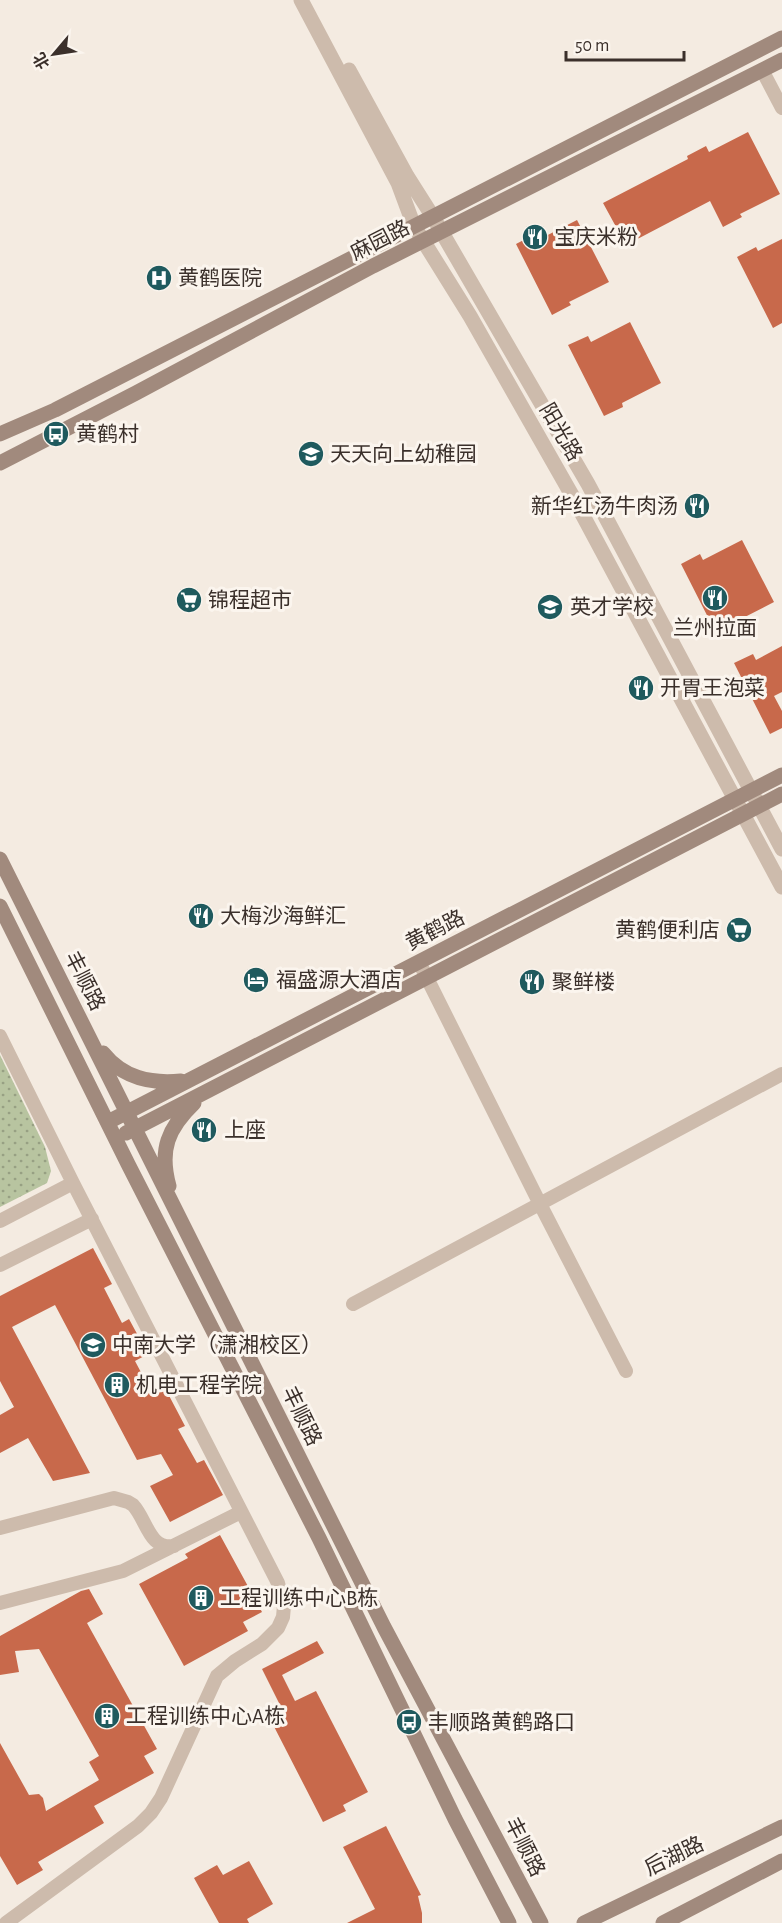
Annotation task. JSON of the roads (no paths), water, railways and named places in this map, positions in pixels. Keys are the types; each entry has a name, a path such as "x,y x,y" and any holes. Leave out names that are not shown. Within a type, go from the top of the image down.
{"main road":[{"path":"0,434 55,410 782,38"},
{"name":"麻园路","path":"0,463 442,231 782,60"},
{"name":"黄鹤路","path":"108,1122 782,775"},
{"path":"116,1138 782,794"},
{"name":"丰顺路","path":"0,859 384,1627 541,1923"},
{"path":"0,906 319,1538 455,1819 509,1923"},
{"path":"88,1034 107,1058 121,1070 140,1079 160,1083 183,1080 211,1069"},
{"path":"177,1212 165,1174 167,1142 172,1126 197,1100 218,1086"},
{"name":"后湖路","path":"584,1923 782,1827"},
{"path":"663,1923 782,1861"}],"street":[{"name":"阳光路","path":"301,0 398,183 414,226 470,316 573,496 782,887"},
{"name":"阳光路","path":"311,0 407,176 442,231 588,483 782,849"},
{"path":"762,70 782,108"},
{"path":"419,962 626,1371"},
{"path":"0,1036 282,1594 283,1617 271,1637 217,1676 161,1798 151,1813 105,1852 6,1923"},
{"path":"353,1304 782,1074"},
{"path":"0,1221 73,1183"},
{"path":"0,1265 92,1219"},
{"path":"0,1528 114,1498 133,1505 154,1541 162,1547 174,1546"},
{"path":"0,1603 116,1573 137,1565 241,1512"},
{"path":"137,1565 150,1551 150,1534"}],"place":[{"name":"宝庆米粉","path":"535,237"},
{"name":"黄鹤医院","path":"159,278"},
{"name":"黄鹤村","path":"56,434"},
{"name":"天天向上幼稚园","path":"311,454"},
{"name":"新华红汤牛肉汤","path":"697,506"},
{"name":"兰州拉面","path":"715,598"},
{"name":"锦程超市","path":"189,600"},
{"name":"英才学校","path":"550,607"},
{"name":"开胃王泡菜","path":"641,688"},
{"name":"大梅沙海鲜汇","path":"201,916"},
{"name":"黄鹤便利店","path":"739,930"},
{"name":"福盛源大酒店","path":"256,980"},
{"name":"聚鲜楼","path":"532,982"},
{"name":"上座","path":"204,1130"},
{"name":"中南大学（潇湘校区）","path":"93,1345"},
{"name":"机电工程学院","path":"117,1385"},
{"name":"工程训练中心B栋","path":"201,1598"},
{"name":"工程训练中心A栋","path":"107,1716"},
{"name":"丰顺路黄鹤路口","path":"409,1722"}]}
